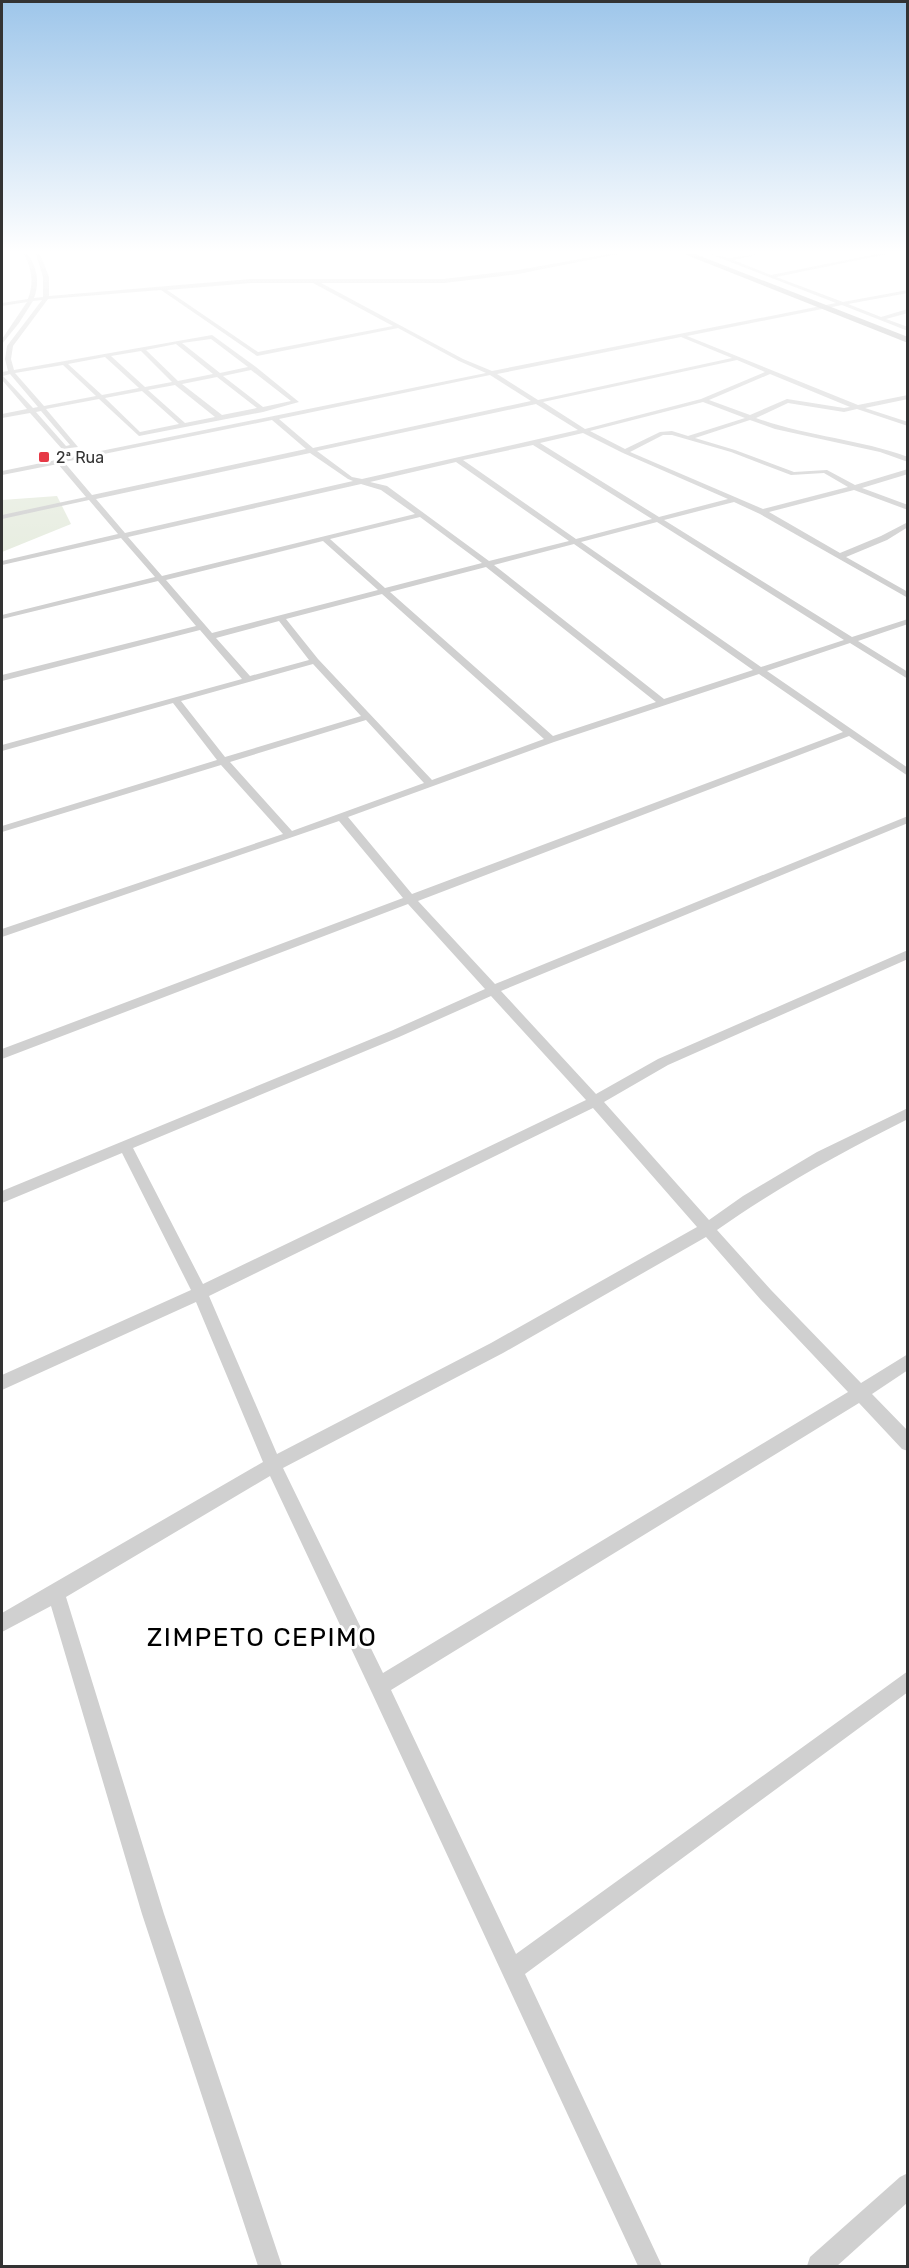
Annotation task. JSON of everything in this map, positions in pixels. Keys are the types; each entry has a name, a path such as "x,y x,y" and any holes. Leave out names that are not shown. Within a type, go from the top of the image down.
{"street":[{"path":"8,360 11,372 75,447 64,448 29,411 2,375 11,372 83,360"},
{"path":"111,360 185,426"},
{"path":"152,360 221,418"},
{"path":"200,360 263,410"},
{"path":"64,363 137,434 296,402 244,360"},
{"path":"461,360 489,372 585,431 625,452 763,512 903,589 908,596"},
{"path":"2,468 550,360"},
{"path":"2,473 552,360"},
{"path":"2,517 732,360"},
{"path":"744,360 856,407 908,423"},
{"path":"2,416 254,368"},
{"path":"2,563 585,431 703,400 771,371"},
{"path":"690,437 750,418 790,400 842,410 908,397"},
{"path":"703,400 802,434 882,450 908,460"},
{"path":"274,418 350,478 384,488 489,566 663,703"},
{"path":"625,452 662,433 690,437 793,474 825,471 854,487 908,508"},
{"path":"534,442 908,676"},
{"path":"458,460 908,773"},
{"path":"59,461 247,679"},
{"path":"763,512 799,499 854,487 908,471"},
{"path":"209,637 489,566 737,499"},
{"path":"2,605 5,616 420,515"},
{"path":"841,556 884,538 908,524"},
{"path":"325,539 551,740"},
{"path":"281,619 315,661 430,783"},
{"path":"2,933 342,817 551,740 908,621"},
{"path":"2,678 201,627"},
{"path":"2,748 315,661"},
{"path":"176,699 223,760 290,835"},
{"path":"2,829 367,717"},
{"path":"2,1054 850,732"},
{"path":"342,817 410,899 595,1101 766,1295 908,1443"},
{"path":"2,1197 396,1034 532,972 908,819"},
{"path":"2,1383 200,1293 595,1101 663,1062 908,954"},
{"path":"2,1623 273,1465 497,1348 707,1229 789,1175 908,1113"},
{"path":"125,1146 200,1293 273,1465 513,1970 650,2266"},
{"path":"379,1686 860,1393 908,1361"},
{"path":"56,1593 153,1914 270,2266"},
{"path":"513,1970 908,1680"},
{"path":"819,2266 908,2185"}],"shaded area":[{"path":"57,496 71,524 2,552 2,500"}],"place":[{"name":"2ª Rua","path":"44,457"}],"district":[{"name":"ZIMPETO CEPIMO","path":"262,1637"}]}
